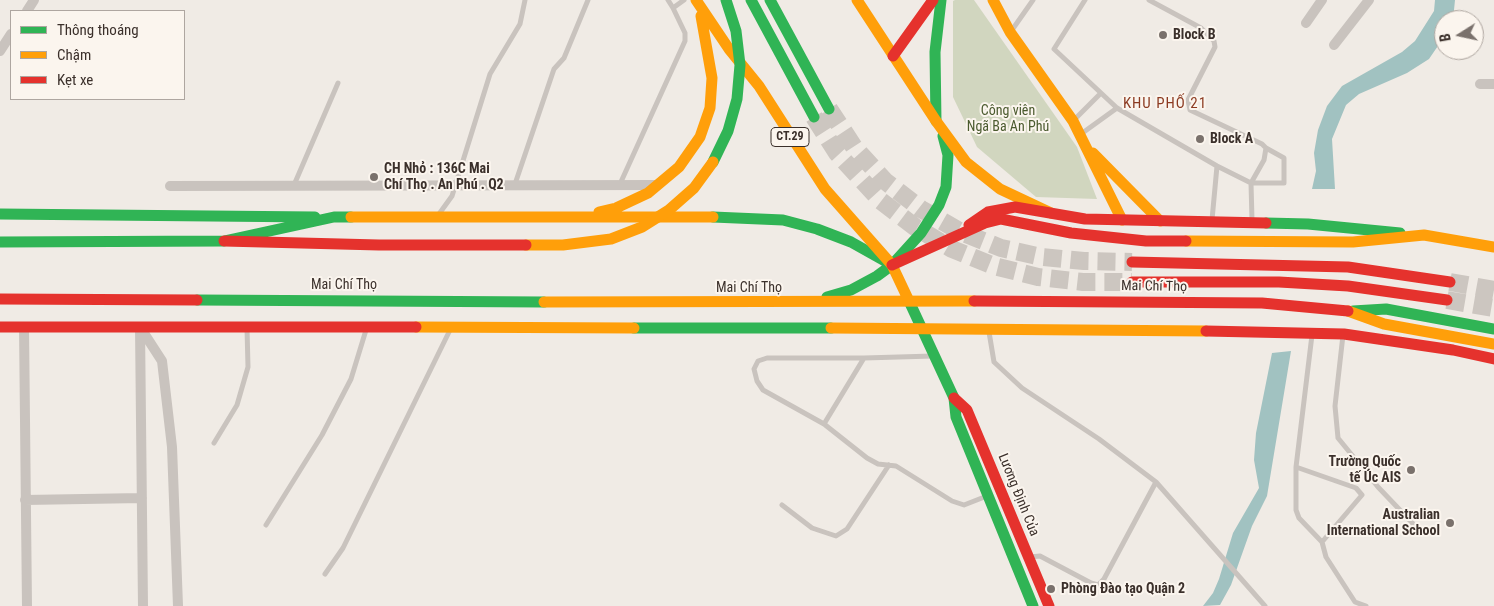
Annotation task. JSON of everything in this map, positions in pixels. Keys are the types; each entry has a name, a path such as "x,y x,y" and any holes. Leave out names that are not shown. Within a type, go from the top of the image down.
{"main road":[{"path":"0,242 224,241 379,245 579,245 611,239 642,227 670,210 694,188 713,162 728,132 737,99 740,64 736,31 726,0"},
{"path":"751,0 814,117"},
{"path":"770,0 828,109"},
{"path":"857,0 936,122 966,162 980,175 1012,196 1051,213"},
{"path":"894,56 933,0"},
{"path":"800,303 851,290 878,276 892,265 930,220 946,187 948,155 936,122 935,52 941,0"},
{"path":"993,0 1010,32 1073,122 1122,220"},
{"path":"566,218 616,208 648,193 679,167 700,137 710,108 712,78 708,44 696,1"},
{"name":"CT.29","path":"696,1 729,49 759,86 800,154 825,189 892,265"},
{"path":"1081,139 1160,221"},
{"path":"952,238 980,216 996,209 1023,207 1085,219 1308,224 1424,235 1494,247"},
{"path":"0,214 436,219 750,217 783,220 835,236 892,265"},
{"path":"224,241 334,217"},
{"path":"892,265 986,223 1002,219 1080,235 1146,241 1353,242 1424,235"},
{"path":"1132,262 1348,267 1450,282"},
{"name":"Lương Định Của","path":"892,265 954,398 956,417 1032,606"},
{"path":"1132,282 1279,282 1348,286 1447,300"},
{"name":"Mai Chí Thọ","path":"0,298 800,303 1252,303 1349,311 1384,324 1494,344"},
{"path":"1349,311 1386,309 1494,329"},
{"path":"0,327 922,328 1313,332 1344,334 1453,350 1494,359"},
{"name":"Lương Định Của","path":"954,398 967,410 1049,606"}],"street":[{"path":"1306,23 1322,0"},
{"path":"1334,45 1369,0"},
{"path":"0,51 10,36"},
{"path":"1480,84 1494,84"},
{"path":"170,186 658,185"},
{"path":"24,327 27,606"},
{"path":"140,327 143,606"},
{"path":"140,327 162,361 172,447 178,606"},
{"path":"25,500 142,498"}],"lane":[{"path":"436,219 452,196 490,74 520,24 524,0"},
{"path":"515,184 554,70 564,58 588,0"},
{"path":"620,184 685,41 686,33 668,0"},
{"path":"673,8 684,0"},
{"path":"1010,32 1033,0"},
{"path":"1085,0 1054,49 1100,94 1117,108 1216,166 1252,183 1284,183 1284,158 1262,144 1190,110 1188,100 1215,47 1214,41 1201,28 1149,0"},
{"path":"294,185 338,83"},
{"path":"1073,122 1100,94"},
{"path":"1081,139 1117,108"},
{"path":"1253,223 1252,183 1264,160 1266,148"},
{"path":"1212,223 1216,166"},
{"path":"214,443 237,405 248,367 247,328"},
{"path":"266,525 322,435 351,379 366,328"},
{"path":"325,574 343,548 451,328"},
{"path":"989,329 994,362 1022,388 1099,439 1156,482 1239,574 1265,606"},
{"path":"1313,332 1296,467 1296,510 1299,518 1322,542 1326,556 1355,602 1366,606"},
{"path":"1344,334 1335,406 1338,438 1378,487 1419,530"},
{"path":"935,356 767,358 758,361 754,369 757,381 763,390 824,424 867,458 878,464 896,466 952,501 964,505 988,496"},
{"path":"824,424 864,358"},
{"path":"782,505 812,528 836,536 847,529 889,465"},
{"path":"1296,467 1356,488 1362,495 1322,542"},
{"path":"1027,557 1040,556 1092,584 1098,585 1104,579 1156,482"}],"green space":[{"name":"Công viên Ngã Ba An Phú","path":"974,0 1077,147 1097,199 1036,197 977,147 953,97 953,1"}],"water":[{"path":"1435,0 1455,0 1454,10 1434,10"},
{"path":"1434,11 1434,52 1429,59 1407,73 1359,94 1346,105 1332,139 1335,189 1312,189 1316,171 1314,153 1318,130 1327,106 1342,86 1402,52 1415,41"},
{"path":"1291,351 1267,496 1252,526 1231,585 1220,605 1203,606 1213,593 1219,579 1233,533 1259,488 1254,460 1256,433 1272,353"}],"tunnel":[{"path":"829,109 854,147 885,181 921,209 961,232 1001,248 1042,257 1084,261 1132,262"},
{"path":"814,117 837,153 881,201 915,227 952,249 994,266 1038,277 1083,282 1132,282"},
{"path":"1450,282 1494,290"},
{"path":"1447,300 1494,308"}],"traffic: fast":[{"path":"713,162 728,131 737,99 740,65 736,31 726,0"},
{"path":"751,0 814,117"},
{"path":"770,0 829,109"},
{"path":"936,121 935,52 941,0"},
{"path":"827,297 851,290 877,276 892,265 921,233 939,205 946,187 948,155 943,136"},
{"path":"0,214 315,217"},
{"path":"0,242 224,241 334,217 351,217"},
{"path":"713,217 783,220 817,229 851,242 892,265"},
{"path":"1266,223 1308,224 1400,233"},
{"path":"197,300 544,302"},
{"path":"909,301 954,398 956,417 1033,606"},
{"path":"1353,311 1386,309 1494,329"},
{"path":"634,328 831,328"}],"traffic: slow":[{"path":"696,0 729,49 759,86 825,189 892,265 909,301"},
{"path":"857,0 936,121 966,162 1000,189 1051,213"},
{"path":"993,0 1010,32 1073,121 1122,220"},
{"path":"599,212 616,208 648,193 679,167 700,137 710,108 712,78 701,16"},
{"path":"1093,153 1160,221"},
{"path":"526,245 563,245 611,239 642,227 669,210 694,188 713,162"},
{"path":"351,217 713,217"},
{"path":"1186,241 1353,242 1424,235 1494,247"},
{"path":"544,302 974,301"},
{"path":"1348,311 1384,324 1494,344"},
{"path":"416,327 634,328"},
{"path":"831,328 1206,331"}],"traffic: jam":[{"path":"893,56 933,0"},
{"path":"969,225 988,212 1015,207 1085,219 1266,223"},
{"path":"892,265 985,223 1001,219 1071,233 1146,241 1186,241"},
{"path":"224,241 379,245 526,245"},
{"path":"1132,262 1348,267 1450,282"},
{"path":"1132,282 1279,282 1348,286 1447,300"},
{"path":"0,299 197,300"},
{"path":"974,301 1262,303 1348,311"},
{"path":"0,327 416,327"},
{"path":"1206,331 1344,334 1453,350 1494,359"},
{"path":"954,398 967,410 1049,606"}],"place":[{"name":"Block B","path":"1163,35"},
{"name":"Block A","path":"1200,139"},
{"name":"CH Nhỏ : 136C Mai Chí Thọ . An Phú . Q2","path":"374,177"},
{"name":"Trường Quốc tế Úc AIS","path":"1411,470"},
{"name":"Australian International School","path":"1450,523"},
{"name":"Phòng Đào tạo Quận 2","path":"1051,589"}],"district":[{"name":"KHU PHỐ 21","path":"1165,104"}]}
